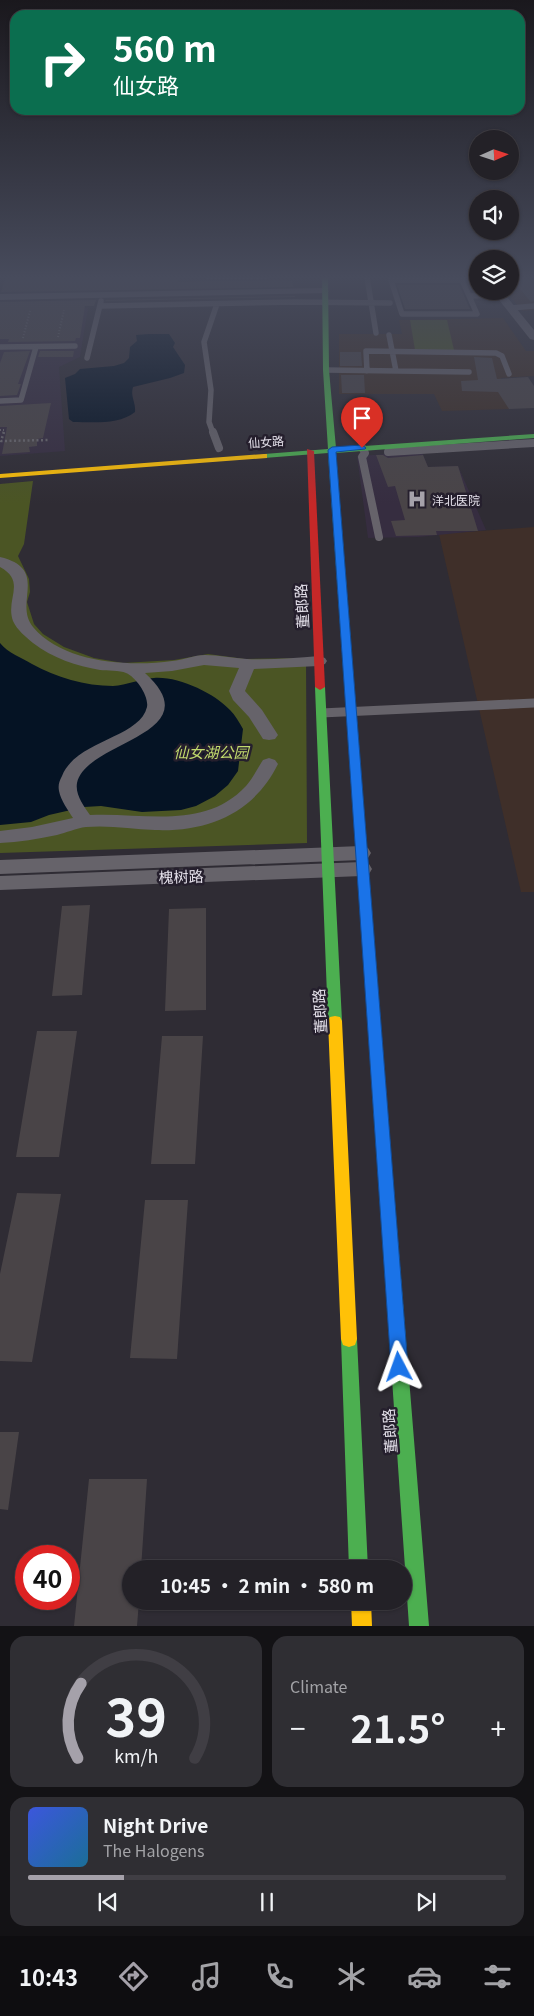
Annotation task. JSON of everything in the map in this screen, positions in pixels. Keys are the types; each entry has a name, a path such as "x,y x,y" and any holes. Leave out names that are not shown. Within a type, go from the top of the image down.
{"street":[{"name":"董郎路","path":"326,352 326,370 337,452 350,711 419,1626"},
{"name":"仙女路","path":"0,476 310,451 337,452 534,436"},
{"name":"董郎路","path":"310,451 359,1560"},
{"path":"0,561 16,571 23,584 23,590 19,597 18,613 26,629 42,644 56,652 79,660 136,672 208,659 249,664 319,661"},
{"path":"249,664 241,678 237,691 239,696 256,714 269,735"},
{"path":"82,816 69,796 68,783 76,765 94,751 137,732 152,717 155,709 153,693 136,672"},
{"path":"0,837 36,834 82,816 107,820 164,824 212,816 231,807 246,796 260,782 269,764"},
{"name":"槐树路","path":"0,883 362,861"},
{"name":"槐树路","path":"0,867 328,863"},
{"path":"361,1610 362,1626"}],"lane":[{"path":"0,400 21,400 31,352"},
{"path":"87,358 89,352"},
{"path":"205,352 211,390 209,422 219,448"},
{"path":"366,352 367,371"},
{"path":"389,352 496,353 502,356 509,374"},
{"path":"392,352 396,371"},
{"path":"326,370 469,372"},
{"path":"379,537 362,457 364,450 534,443"},
{"path":"321,713 534,703"}],"path":[{"path":"0,430 4,430 1,441 50,440"}],"shaded area":[{"path":"0,352 81,352 80,357 59,367 65,451 0,456"},
{"path":"339,352 534,352 534,376 501,378 509,409 442,411 434,394 339,394"},
{"name":"洋北医院","path":"422,452 428,467 458,466 486,530 419,537 368,538 357,456"},
{"path":"534,527 534,892 521,892 439,534"}],"green space":[{"name":"仙女湖公园","path":"33,481 24,544 18,556 29,579 30,592 27,602 34,624 43,634 64,647 94,658 123,663 174,660 208,654 245,659 306,658 307,843 0,853 0,484"}],"water":[{"path":"130,352 176,352 185,365 184,373 133,387 132,394 135,412 129,416 106,422 73,422 69,419 65,378 75,374 80,369 114,366 124,363 129,358"},
{"path":"0,643 3,647 41,669 81,682 113,686 163,678 184,683 205,692 230,710 243,729 238,771 228,785 215,796 196,806 181,810 142,812 101,806 84,807 49,815 31,822 0,825"}],"building":[{"path":"4,352 30,352 18,384 21,384 17,395 0,396 0,363"},
{"path":"40,352 74,352 73,357 38,357"},
{"path":"340,352 361,352 362,366 340,366"},
{"path":"474,357 492,358 497,379 528,377 534,386 534,408 509,409 498,392 462,391 461,381 478,380"},
{"path":"341,375 364,375 365,393 342,393"},
{"path":"51,403 43,438 37,439 37,446 29,447 30,452 2,454 7,427 0,427 0,406"},
{"name":"洋北医院","path":"376,455 383,455 388,458 423,455 428,467 458,466 478,531 436,531 437,535 396,536 391,521 405,520 395,486 388,487"},
{"path":"90,905 82,995 52,996 62,906"},
{"path":"206,908 206,1010 165,1011 169,909"},
{"path":"37,1031 77,1031 59,1157 16,1157"},
{"path":"162,1036 203,1036 195,1164 151,1164"},
{"path":"17,1193 61,1194 32,1362 0,1361 0,1274"},
{"path":"145,1200 188,1200 177,1359 130,1358"},
{"path":"0,1432 19,1432 8,1510 0,1509"},
{"path":"89,1479 147,1479 142,1560 122,1560 122,1610 138,1610 137,1626 74,1626 76,1610 80,1610 80,1567"}],"traffic: fast":[{"path":"326,352 370,964"},
{"path":"264,456 534,436"},
{"path":"320,687 335,1021"},
{"path":"381,1117 419,1626"},
{"path":"349,1339 359,1560"}],"traffic: slow":[{"path":"0,476 264,456"},
{"path":"370,964 381,1117"},
{"path":"335,1021 349,1339"},
{"path":"361,1610 362,1626"}],"traffic: jam":[{"path":"310,451 320,687"}],"place":[{"name":"洋北医院","path":"417,499"}],"route":[{"path":"362,448 332,450 399,1367"}]}
